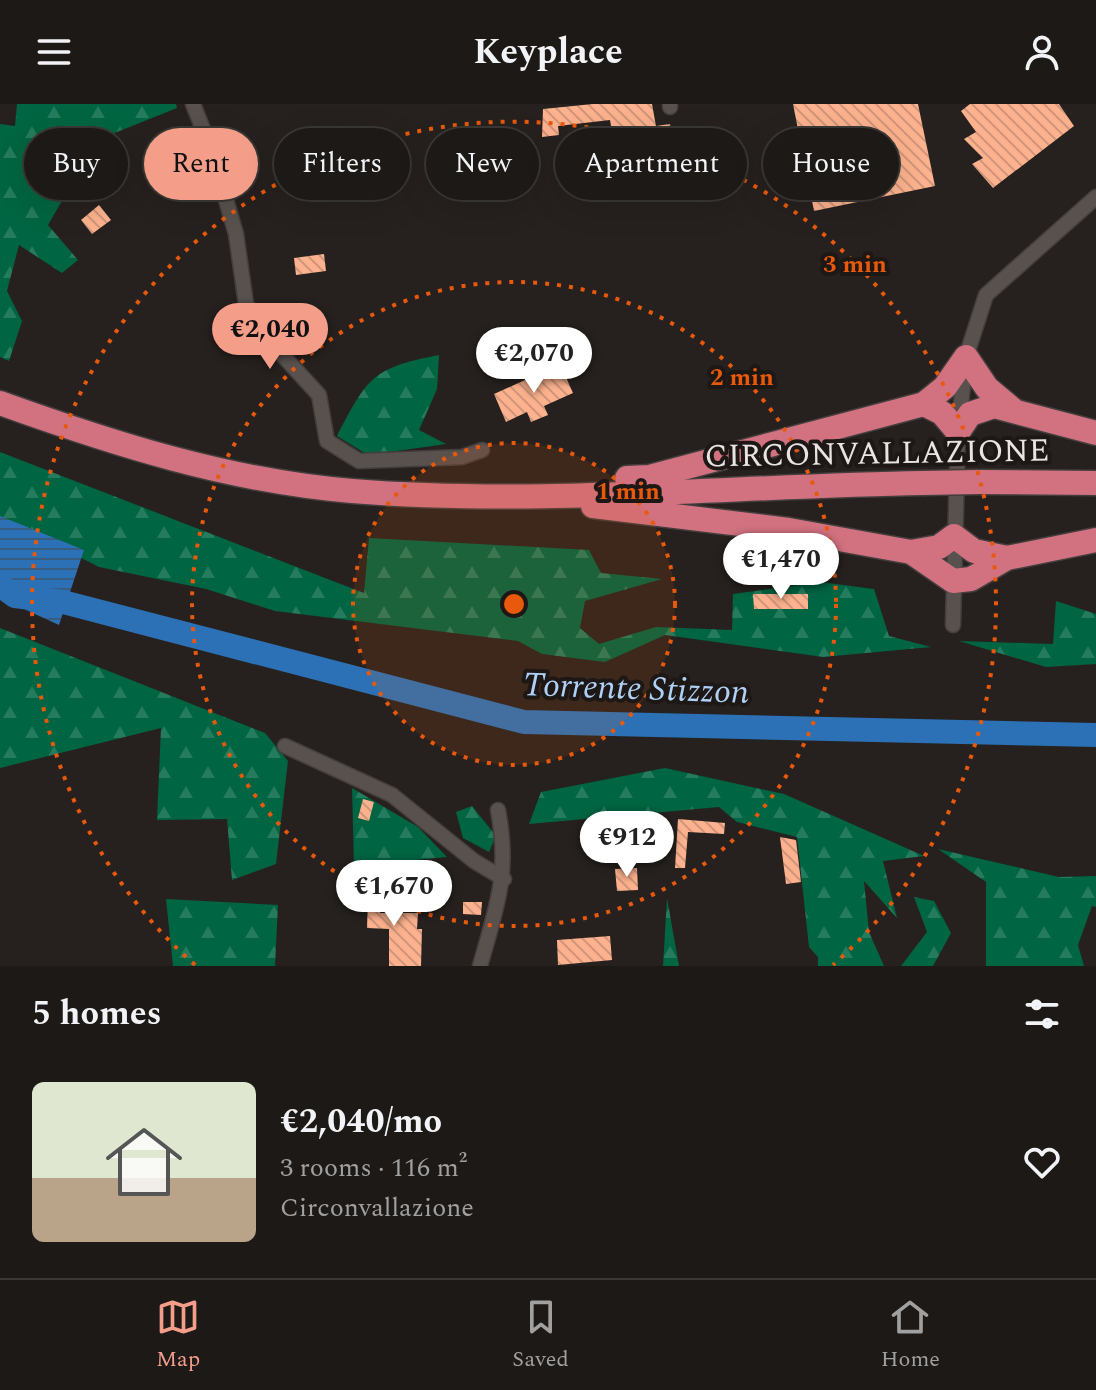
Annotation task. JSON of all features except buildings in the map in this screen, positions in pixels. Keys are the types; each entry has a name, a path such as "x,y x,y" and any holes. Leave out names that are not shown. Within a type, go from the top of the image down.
{"highway":[{"path":"1007,558 974,551 954,536 939,547 911,552 789,530 580,504 565,495 584,481 649,477 924,404 945,387 966,357 987,388 1012,409"},
{"name":"CIRCONVALLAZIONE","path":"0,403 171,460 266,479 351,491 565,495 923,483 1096,483"},
{"path":"924,404 942,413 958,432 970,414 981,408 1012,409 1096,433"},
{"path":"911,552 953,581 971,579 1007,558 1096,540"}],"street":[{"path":"193,104 212,152 236,234 246,304 275,347 319,395 327,441 359,461 462,457 482,450"},
{"path":"953,625 958,432 966,357 986,295 1096,197"},
{"path":"285,746 392,795 474,861 504,879"},
{"path":"480,966 504,879 498,810"}],"green space":[{"path":"17,104 176,104 177,108 127,128 24,128 24,200 62,200 48,225 78,260 62,273 19,245 7,291 22,321 9,361 0,357 0,124 15,126"},
{"path":"439,355 437,389 419,430 446,444 368,455 337,436 357,400 374,378 399,365"},
{"path":"0,452 364,593 369,538 589,550 601,573 662,579 585,601 580,628 599,644 656,627 732,630 733,594 820,582 874,589 889,636 931,647 823,657 665,635 605,662 542,654 518,641 275,611 206,589 99,567 0,517"},
{"path":"1056,601 1096,614 1096,664 1046,667 959,641 1053,644"},
{"path":"0,628 265,733 288,761 276,864 232,880 227,819 157,820 161,728 0,768"},
{"path":"665,768 784,794 924,856 883,861 897,918 864,881 869,932 884,966 818,966 818,957 809,947 797,837 737,822 719,807 529,824 541,792"},
{"path":"352,788 418,827 447,857 354,866"},
{"path":"472,806 496,836 489,852 463,838 456,812"},
{"path":"938,849 1059,877 1096,876 1096,907 1092,906 1078,945 1084,966 986,966 986,882"},
{"path":"914,897 934,901 951,933 933,966 901,966 927,932"},
{"path":"667,898 679,966 663,966"},
{"path":"166,899 278,905 275,966 173,966"}],"water":[{"path":"0,516 84,550 59,625 0,598"}],"waterway":[{"name":"Torrente Stizzon","path":"0,585 15,596 63,602 524,722 1096,735"}]}
